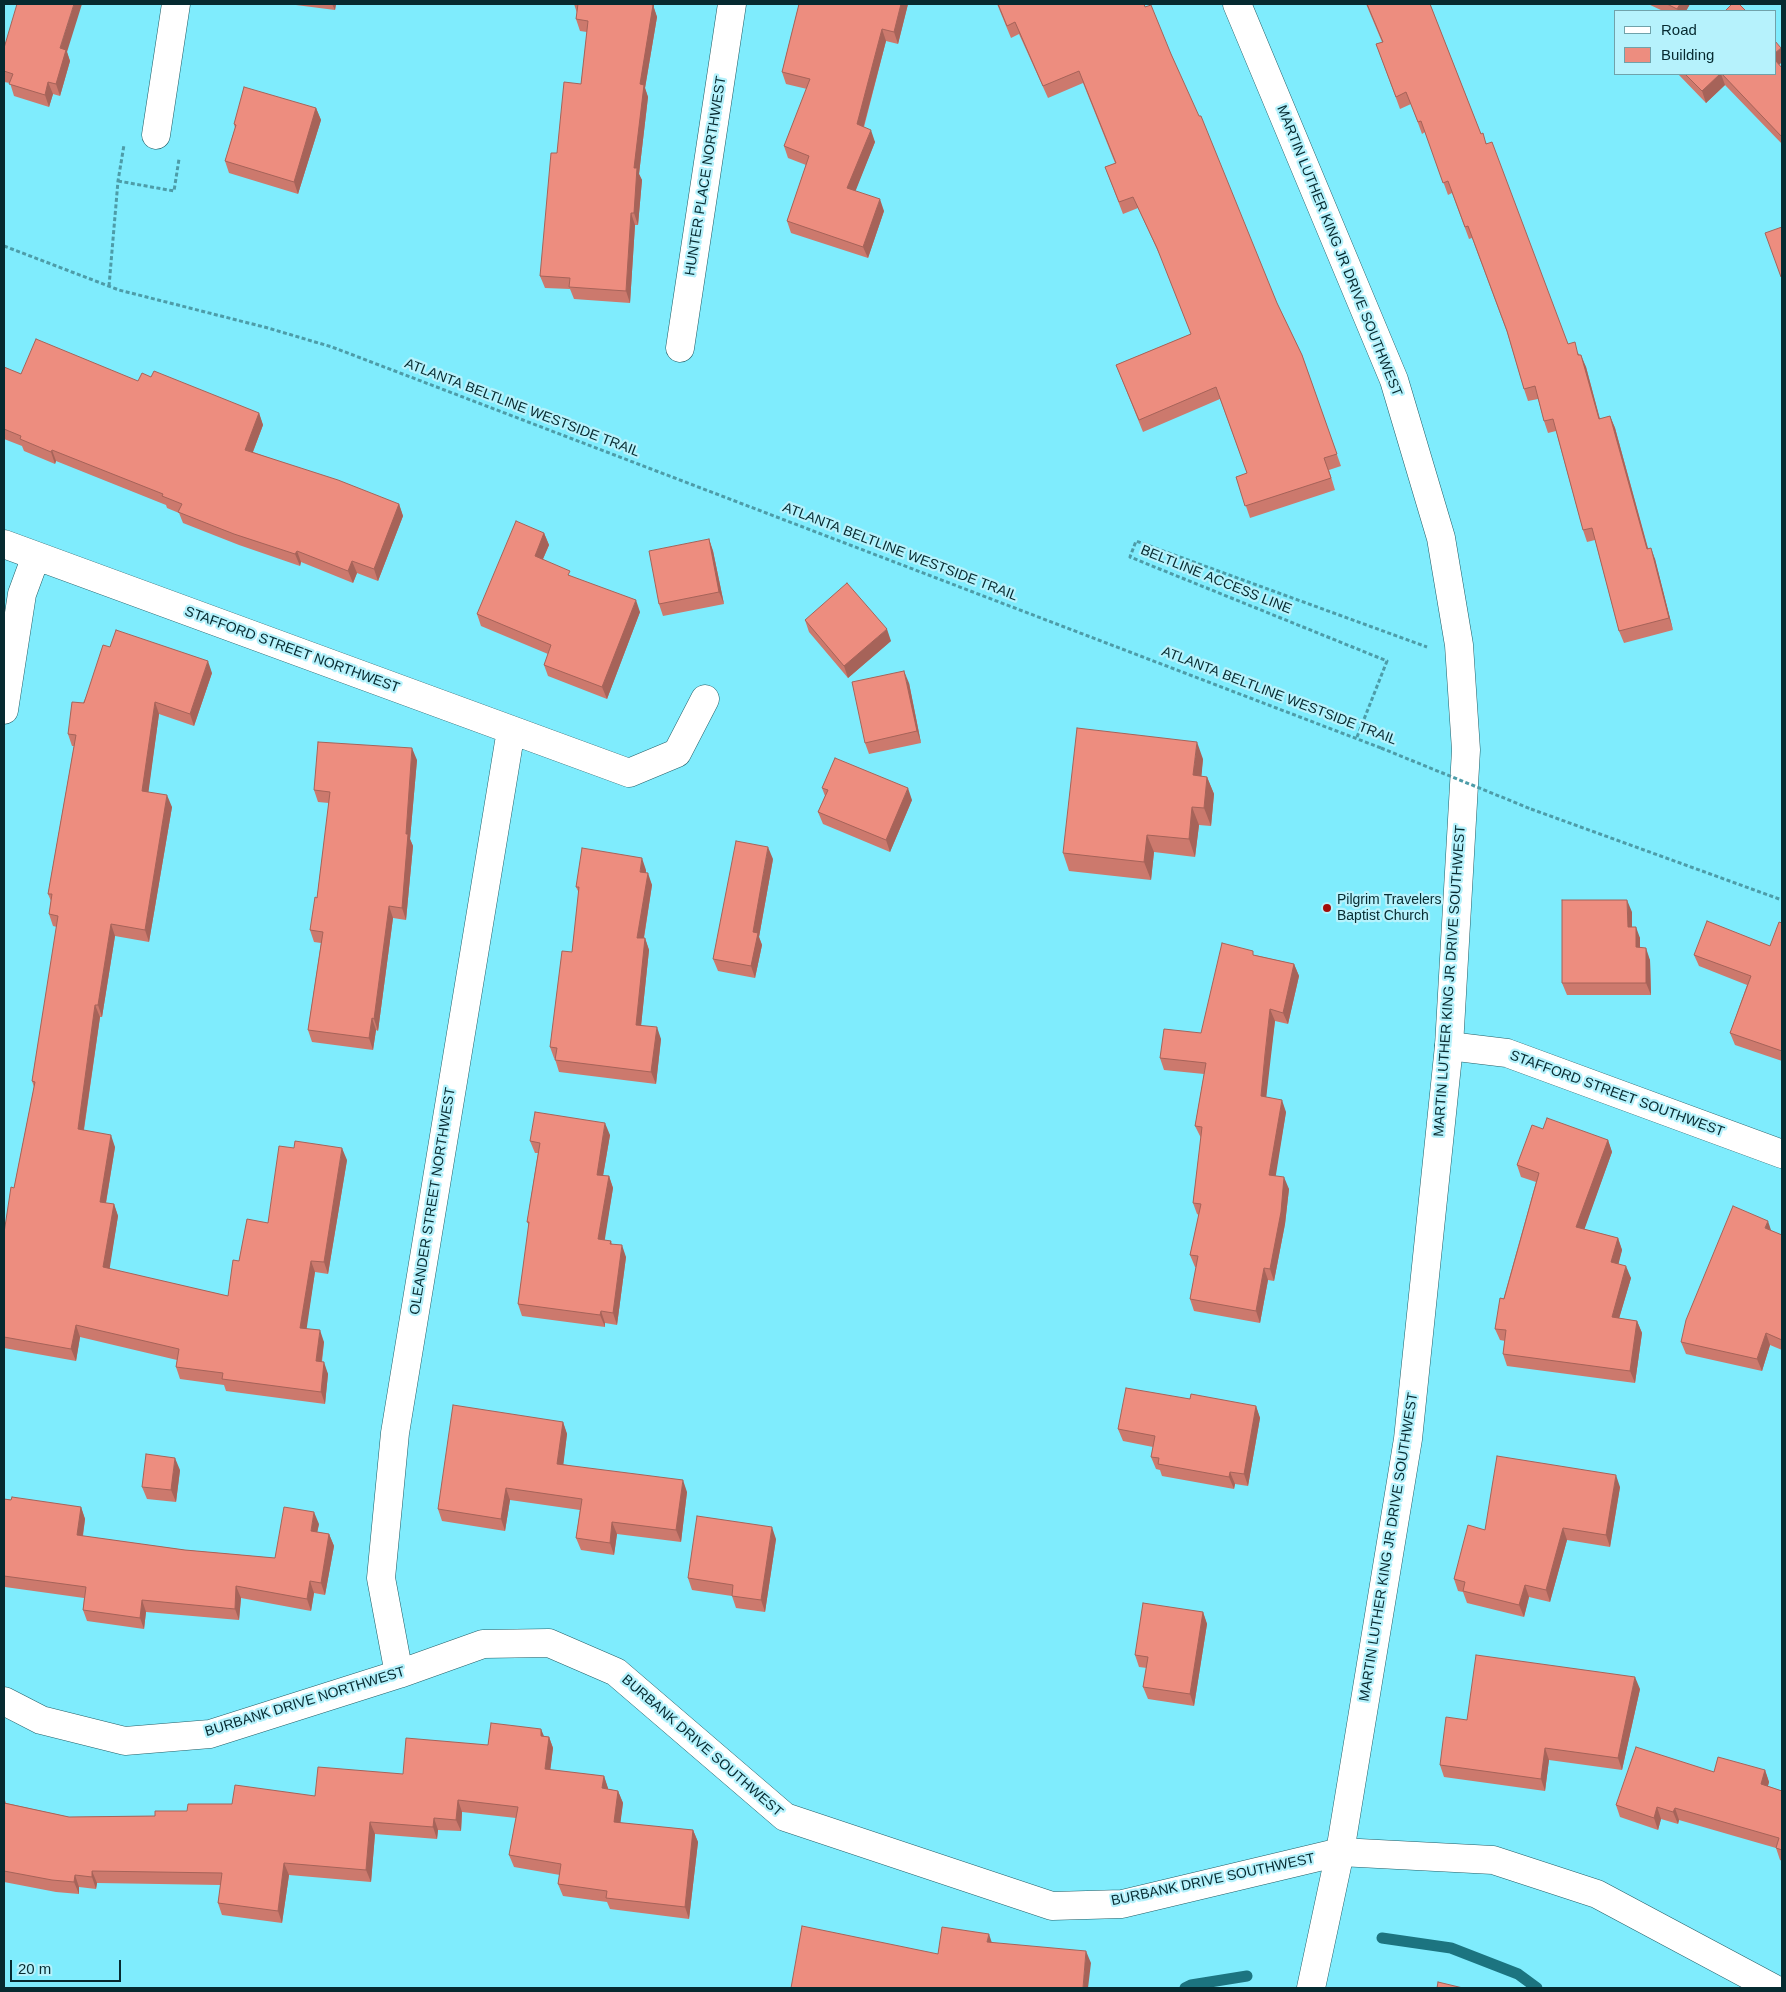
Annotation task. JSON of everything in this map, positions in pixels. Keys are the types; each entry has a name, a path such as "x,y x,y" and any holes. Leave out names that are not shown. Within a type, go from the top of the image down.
{"street":[{"path":"156,134 176,4"},
{"name":"HUNTER PLACE NORTHWEST","path":"680,348 732,4"},
{"name":"MARTIN LUTHER KING JR DRIVE SOUTHWEST","path":"1237,4 1394,380 1441,538 1459,645 1466,750 1448,1046 1408,1439 1340,1852 1312,1988"},
{"name":"STAFFORD STREET NORTHWEST","path":"4,544 629,773 676,754 705,699"},
{"path":"4,710 22,594 36,556"},
{"name":"OLEANDER STREET NORTHWEST","path":"399,1674 381,1578 395,1433 511,730"},
{"name":"STAFFORD STREET SOUTHWEST","path":"1448,1046 1507,1053 1782,1154"},
{"name":"BURBANK DRIVE NORTHWEST","path":"4,1701 41,1720 125,1741 210,1734 399,1674 483,1644 549,1643"},
{"name":"BURBANK DRIVE SOUTHWEST","path":"549,1643 616,1672 785,1817 1052,1906 1122,1904 1340,1852 1493,1860 1596,1894 1773,1988"}],"path":[{"path":"109,286 118,181 125,139"},
{"path":"118,181 174,191 179,156"},
{"name":"ATLANTA BELTLINE WESTSIDE TRAIL","path":"4,246 109,286 332,348 1356,738 1531,809 1782,900"},
{"name":"BELTLINE ACCESS LINE","path":"1356,738 1387,661 1130,557 1136,541 1460,661"}],"building":[{"path":"17,4 74,4 60,48 66,50 56,84 48,82 45,95 9,84 13,74 4,71 4,48"},
{"path":"578,4 653,5 640,84 644,85 634,168 637,168 634,213 631,213 626,291 569,287 570,278 540,276 551,153 557,153 564,82 581,84 588,21 576,19"},
{"path":"799,4 901,4 894,32 882,29 857,124 871,130 847,188 880,199 863,247 787,221 809,156 784,146 810,79 782,72"},
{"path":"998,4 1144,4 1145,7 1151,5 1171,54 1199,116 1201,116 1277,303 1302,355 1337,454 1324,458 1331,478 1245,506 1236,477 1247,473 1216,387 1139,420 1116,365 1191,334 1157,248 1133,197 1119,202 1105,167 1116,163 1079,71 1043,86 1015,22 1007,26"},
{"path":"1367,4 1430,4 1481,134 1483,133 1486,144 1492,142 1568,344 1575,342 1578,355 1581,355 1599,419 1610,416 1647,549 1651,548 1669,618 1619,631 1592,528 1583,530 1553,419 1544,421 1535,386 1524,389 1507,331 1468,226 1465,227 1448,181 1443,183 1421,121 1418,122 1406,92 1396,97 1376,44 1383,42"},
{"path":"1667,4 1680,4 1677,9"},
{"path":"1732,4 1739,4 1745,10 1726,10"},
{"path":"1776,42 1781,48 1776,52"},
{"path":"1776,61 1782,68 1782,137 1723,75 1776,75"},
{"path":"1686,75 1719,75 1702,91"},
{"path":"244,87 316,108 294,182 225,161 236,125 234,124"},
{"path":"1782,227 1782,277 1781,277 1765,233"},
{"path":"36,339 138,381 142,373 151,377 154,371 259,413 245,450 338,480 399,504 374,569 352,561 348,571 297,551 295,554 234,534 178,512 182,504 162,496 163,494 52,450 51,452 20,439 21,436 4,429 4,367 21,374"},
{"path":"516,521 544,533 535,556 570,571 568,575 636,600 602,687 544,665 551,645 477,614"},
{"path":"709,539 719,592 659,604 649,551"},
{"path":"847,583 887,629 844,666 805,620"},
{"path":"116,630 208,661 190,714 155,702 142,791 167,795 145,930 111,924 98,1005 95,1005 78,1129 111,1135 100,1202 114,1204 103,1267 228,1296 233,1260 239,1261 247,1219 268,1223 279,1146 294,1148 295,1141 342,1148 324,1262 311,1261 300,1328 320,1330 316,1361 324,1362 321,1392 222,1379 223,1373 176,1367 179,1349 76,1325 71,1349 4,1337 4,1233 11,1187 14,1188 35,1082 32,1081 58,916 49,914 52,894 48,894 76,735 68,734 72,702 84,703 103,645 110,647"},
{"path":"904,671 917,731 865,743 852,682"},
{"path":"1077,728 1197,742 1193,775 1207,777 1204,808 1192,807 1189,839 1147,835 1144,862 1063,853"},
{"path":"318,742 412,748 402,908 389,906 374,1019 372,1018 369,1038 308,1030 323,932 310,930 315,897 317,898 330,792 314,790"},
{"path":"835,758 908,788 886,840 818,812 828,790 822,788"},
{"path":"736,841 768,847 753,932 758,933 751,966 713,959"},
{"path":"582,848 642,858 640,872 648,873 637,938 645,938 636,1025 657,1027 651,1072 555,1060 557,1048 550,1047 562,951 572,952 579,887 576,887"},
{"path":"1562,900 1627,900 1628,927 1636,927 1636,947 1646,948 1646,983 1562,983"},
{"path":"1707,921 1770,946 1779,922 1782,923 1782,1051 1730,1033 1751,976 1694,955"},
{"path":"1222,943 1253,951 1253,955 1294,964 1283,1013 1270,1009 1265,1054 1261,1096 1282,1100 1269,1175 1284,1177 1281,1212 1270,1269 1264,1268 1256,1311 1190,1299 1198,1256 1190,1255 1201,1204 1193,1203 1202,1127 1195,1126 1206,1063 1160,1058 1164,1029 1201,1033"},
{"path":"535,1112 605,1123 597,1175 609,1176 598,1239 611,1241 610,1244 622,1245 613,1313 601,1311 600,1315 518,1304 529,1222 527,1222 540,1143 530,1141"},
{"path":"1547,1118 1608,1140 1576,1227 1618,1238 1611,1262 1626,1266 1612,1317 1637,1321 1630,1371 1503,1354 1506,1330 1495,1329 1500,1298 1504,1299 1539,1173 1517,1165 1532,1125 1543,1129"},
{"path":"1733,1206 1768,1221 1765,1228 1782,1235 1782,1340 1766,1333 1757,1359 1681,1342 1686,1320"},
{"path":"1126,1388 1190,1399 1191,1394 1256,1406 1244,1474 1230,1472 1229,1477 1158,1464 1159,1458 1151,1457 1155,1436 1118,1429"},
{"path":"453,1405 563,1422 557,1464 683,1480 676,1530 612,1522 610,1543 576,1538 582,1499 506,1488 501,1519 438,1509"},
{"path":"146,1454 175,1458 171,1490 142,1487"},
{"path":"1497,1456 1616,1475 1606,1535 1563,1528 1546,1590 1525,1585 1519,1605 1463,1591 1465,1582 1454,1579 1468,1525 1485,1530"},
{"path":"12,1497 81,1507 77,1535 185,1550 275,1558 284,1507 314,1512 311,1531 329,1534 321,1583 310,1581 307,1599 236,1586 235,1609 142,1600 140,1618 83,1610 86,1587 4,1576 4,1499 11,1500"},
{"path":"697,1516 772,1527 761,1600 732,1596 733,1585 688,1578"},
{"path":"1143,1603 1203,1612 1190,1694 1143,1687 1148,1657 1135,1655"},
{"path":"1476,1655 1635,1677 1618,1758 1545,1748 1541,1779 1440,1765 1446,1717 1467,1720"},
{"path":"491,1723 541,1729 541,1736 549,1737 545,1769 604,1776 602,1788 618,1791 614,1822 693,1830 685,1907 606,1898 607,1891 558,1884 561,1864 509,1855 518,1807 458,1800 456,1820 434,1818 433,1827 370,1822 366,1870 284,1863 278,1911 218,1903 222,1873 92,1871 92,1877 75,1875 74,1882 4,1871 4,1803 69,1817 155,1816 155,1811 187,1811 188,1804 232,1804 235,1785 315,1796 318,1767 403,1774 406,1738 488,1745"},
{"path":"1636,1747 1714,1772 1718,1757 1765,1770 1761,1784 1782,1791 1782,1850 1776,1848 1779,1838 1675,1808 1673,1812 1657,1807 1654,1818 1616,1805"},
{"path":"802,1926 938,1954 942,1927 989,1934 987,1942 1086,1951 1083,1988 791,1988"},
{"path":"1438,1982 1463,1988 1437,1988"}],"waterway":[{"path":"1382,1938 1451,1948 1518,1974 1537,1988"},
{"path":"1185,1988 1191,1985 1247,1976"}],"place":[{"name":"Pilgrim Travelers Baptist Church","path":"1327,908"}]}
